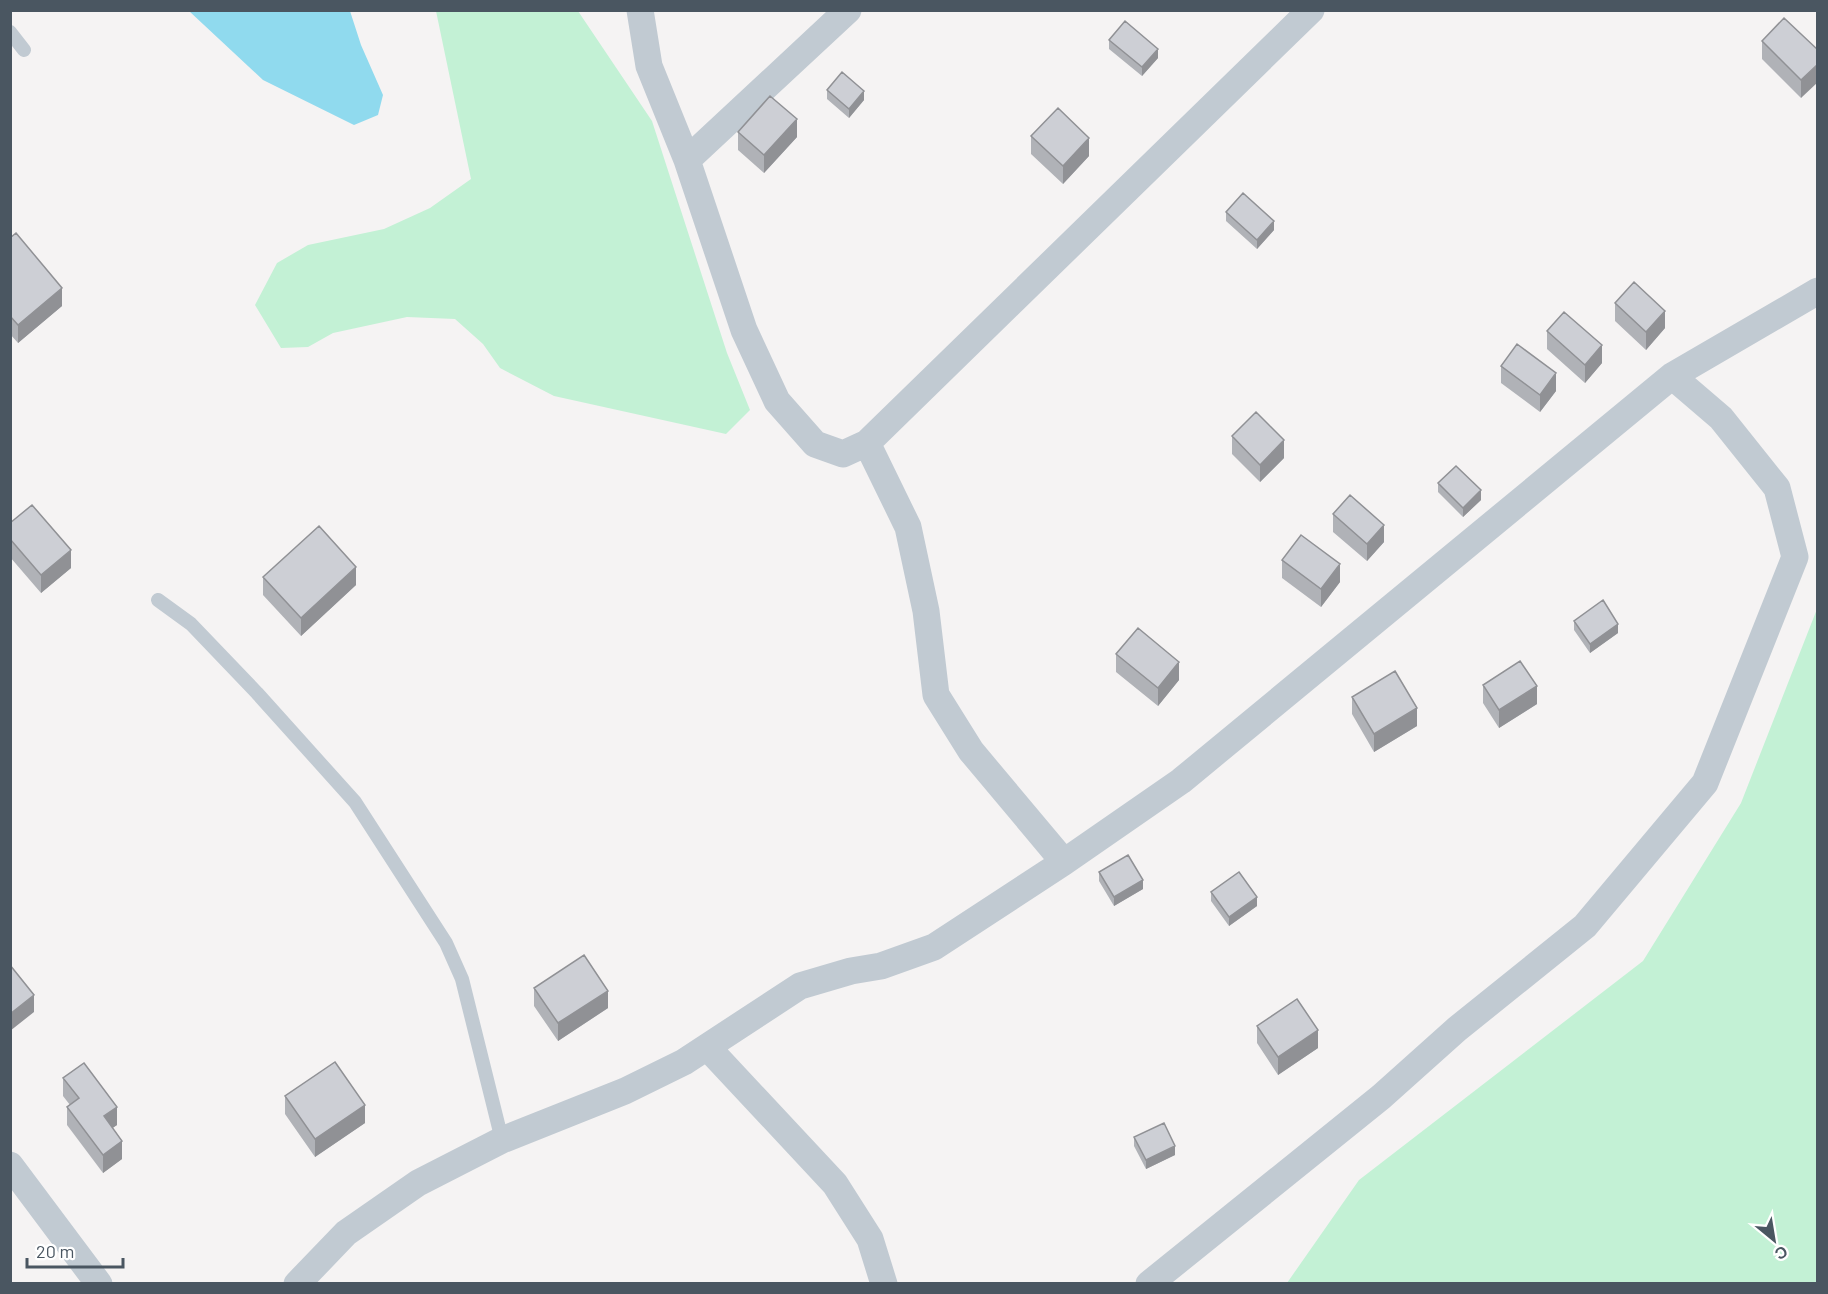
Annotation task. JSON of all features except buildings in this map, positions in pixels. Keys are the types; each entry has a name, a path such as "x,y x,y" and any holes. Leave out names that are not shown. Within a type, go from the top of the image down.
{"street":[{"path":"640,10 650,66 687,160 744,330 777,401 815,444 843,454 867,443 1311,10"},
{"path":"687,160 848,10"},
{"path":"297,1284 346,1233 418,1183 502,1140 625,1091 684,1062 800,986 851,970 881,966 934,947 1064,862 1181,781 1672,376 1818,291"},
{"path":"1149,1284 1363,1111 1457,1029 1585,926 1705,783 1795,556 1777,488 1721,418 1672,376"},
{"path":"867,443 908,527 926,611 936,695 971,751 1064,862"},
{"path":"708,1048 835,1184 870,1239 884,1284"},
{"path":"10,1165 99,1284"}],"lane":[{"path":"10,32 24,50"},
{"path":"158,600 191,624 355,802 446,943 462,979 502,1140"}],"green space":[{"path":"436,11 578,11 652,121 727,353 750,410 726,434 554,396 500,368 483,344 455,319 407,317 333,333 308,347 281,348 255,305 277,263 308,245 384,229 430,208 471,179"},
{"path":"1817,609 1817,1283 1287,1283 1359,1180 1643,961 1741,803"}],"water":[{"path":"189,11 350,11 361,45 383,95 378,115 354,125 263,80"}]}
